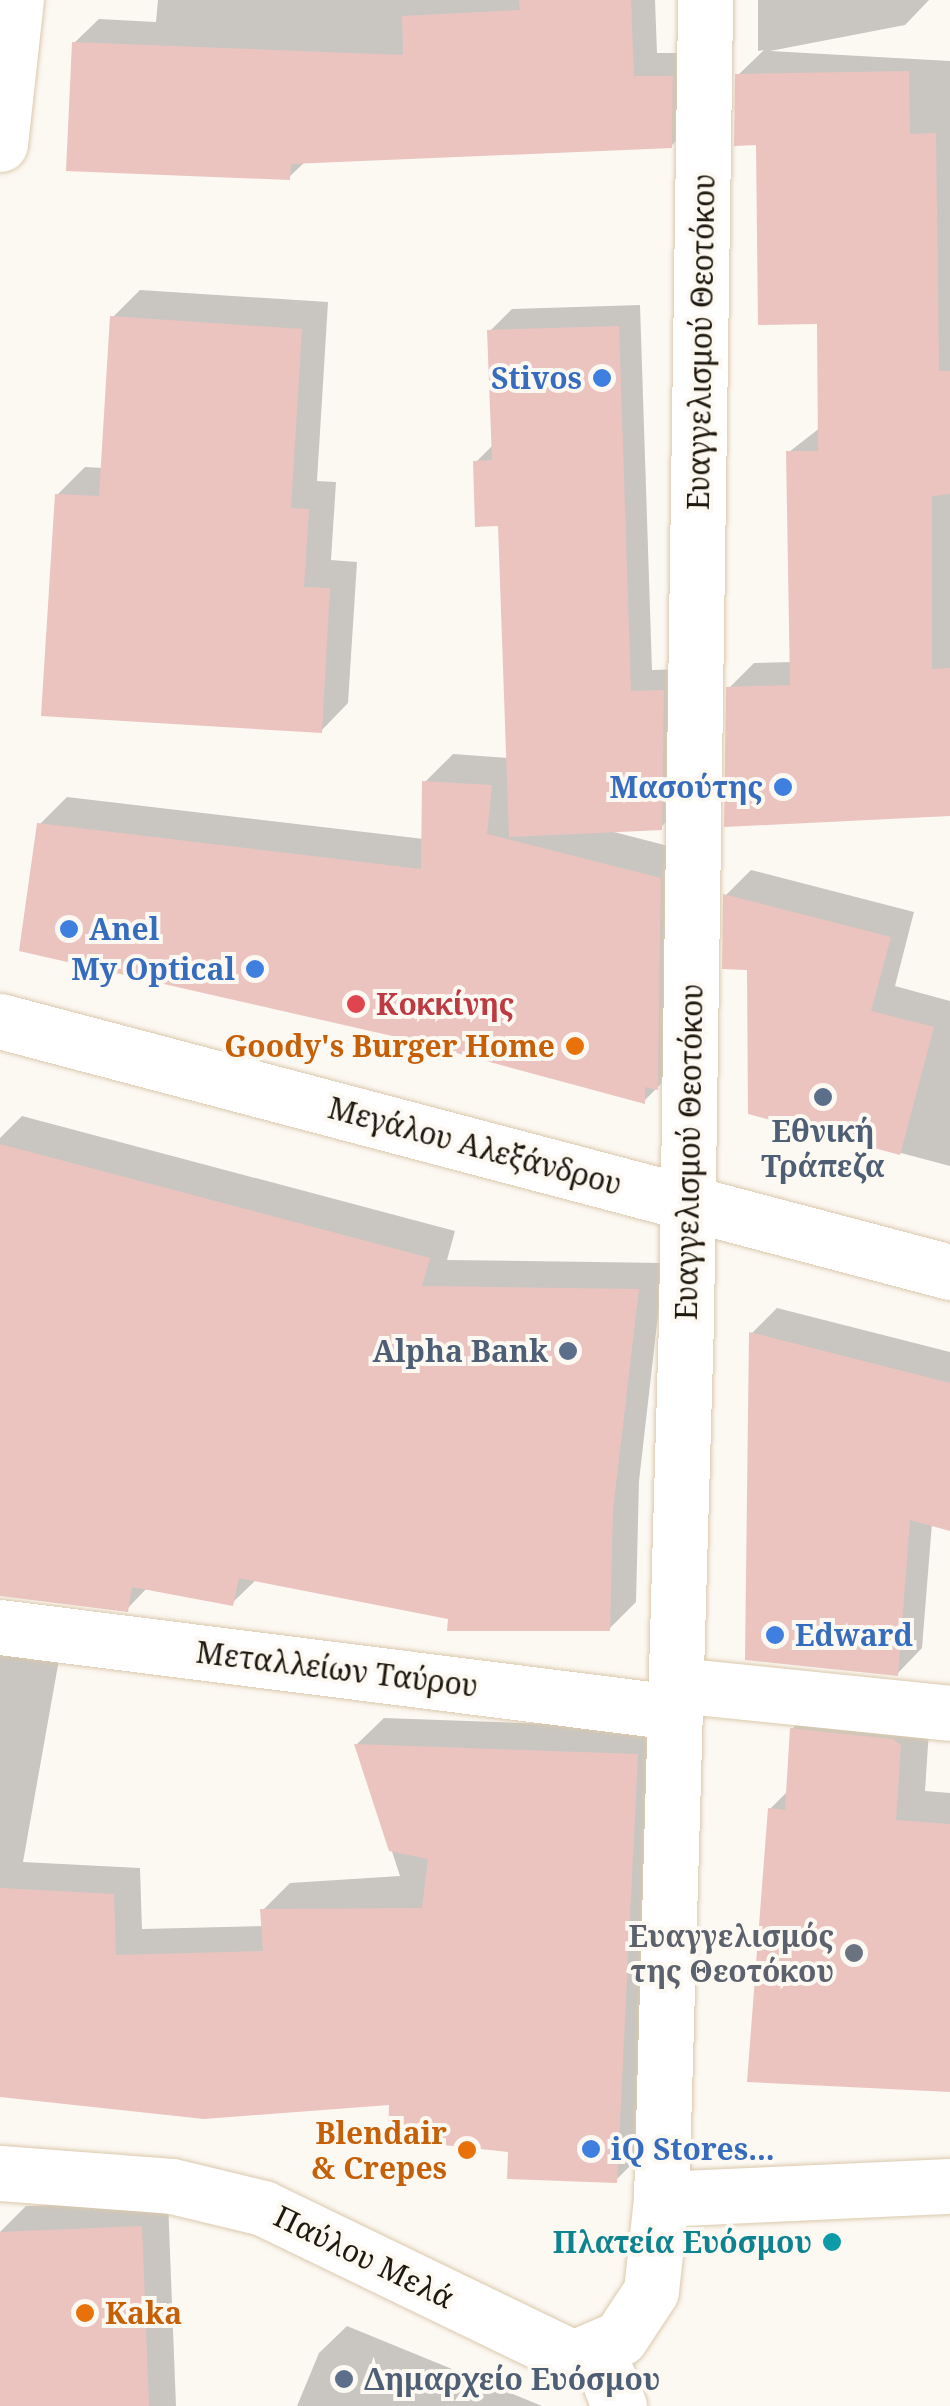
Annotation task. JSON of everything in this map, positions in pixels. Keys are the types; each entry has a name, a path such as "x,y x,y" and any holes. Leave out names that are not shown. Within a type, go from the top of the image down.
{"street":[{"path":"0,144 16,0"},
{"name":"Ευαγγελισμού Θεοτόκου","path":"598,2352 629,2329 646,2303 661,2199 689,1203 705,0"},
{"name":"Μεγάλου Αλεξάνδρου","path":"0,1021 950,1272"},
{"name":"Μεταλλείων Ταύρου","path":"0,1627 675,1698 950,1713"},
{"name":"Παύλου Μελά","path":"0,2173 172,2186 263,2208 560,2354 577,2358 598,2352"},
{"path":"661,2199 950,2186"},
{"path":"598,2352 619,2406"}],"building":[{"path":"519,0 631,0 634,76 673,76 672,148 291,164 290,180 66,171 72,42 403,55 402,16 520,10"},
{"path":"909,71 910,134 936,133 939,371 950,371 950,494 932,496 932,669 950,668 950,816 724,827 726,687 790,685 786,451 818,451 817,324 758,325 756,145 734,146 735,74"},
{"path":"110,316 302,329 291,508 309,509 304,587 330,588 322,733 41,716 55,494 99,496"},
{"path":"619,326 631,691 664,690 662,830 509,837 498,526 475,527 473,461 492,460 487,330"},
{"path":"422,781 492,785 487,834 661,878 658,1090 645,1087 645,1104 401,1038 19,951 37,823 421,869"},
{"path":"723,894 891,937 871,1011 934,1027 900,1155 748,1114 747,970 722,969"},
{"path":"0,1144 430,1258 422,1286 639,1289 613,1510 610,1631 447,1631 448,1619 239,1578 233,1606 132,1587 128,1612 0,1596"},
{"path":"749,1332 950,1383 950,1531 910,1520 898,1676 745,1660"},
{"name":"Ευαγγελισμός της Θεοτόκου","path":"790,1728 893,1739 901,1745 896,1820 950,1824 950,2092 747,2082 768,1808 785,1810"},
{"path":"354,1744 638,1754 617,2183 507,2179 508,2152 388,2139 389,2105 204,2119 0,2097 0,1888 114,1894 116,1955 263,1951 260,1909 422,1908 428,1859 389,1851"},
{"path":"142,2226 149,2406 0,2406 0,2232"}],"place":[{"name":"Stivos","path":"602,378"},
{"name":"Μασούτης","path":"783,787"},
{"name":"Anel","path":"69,929"},
{"name":"My Optical","path":"255,969"},
{"name":"Κοκκίνης","path":"356,1004"},
{"name":"Goody's Burger Home","path":"575,1046"},
{"name":"Εθνική Τράπεζα","path":"823,1097"},
{"name":"Alpha Bank","path":"568,1351"},
{"name":"Edward","path":"775,1635"},
{"name":"Ευαγγελισμός της Θεοτόκου","path":"854,1953"},
{"name":"iQ Stores...","path":"591,2149"},
{"name":"Blendair & Crepes","path":"467,2150"},
{"name":"Πλατεία Ευόσμου","path":"832,2242"},
{"name":"Kaka","path":"85,2313"},
{"name":"Δημαρχείο Ευόσμου","path":"344,2379"}]}
